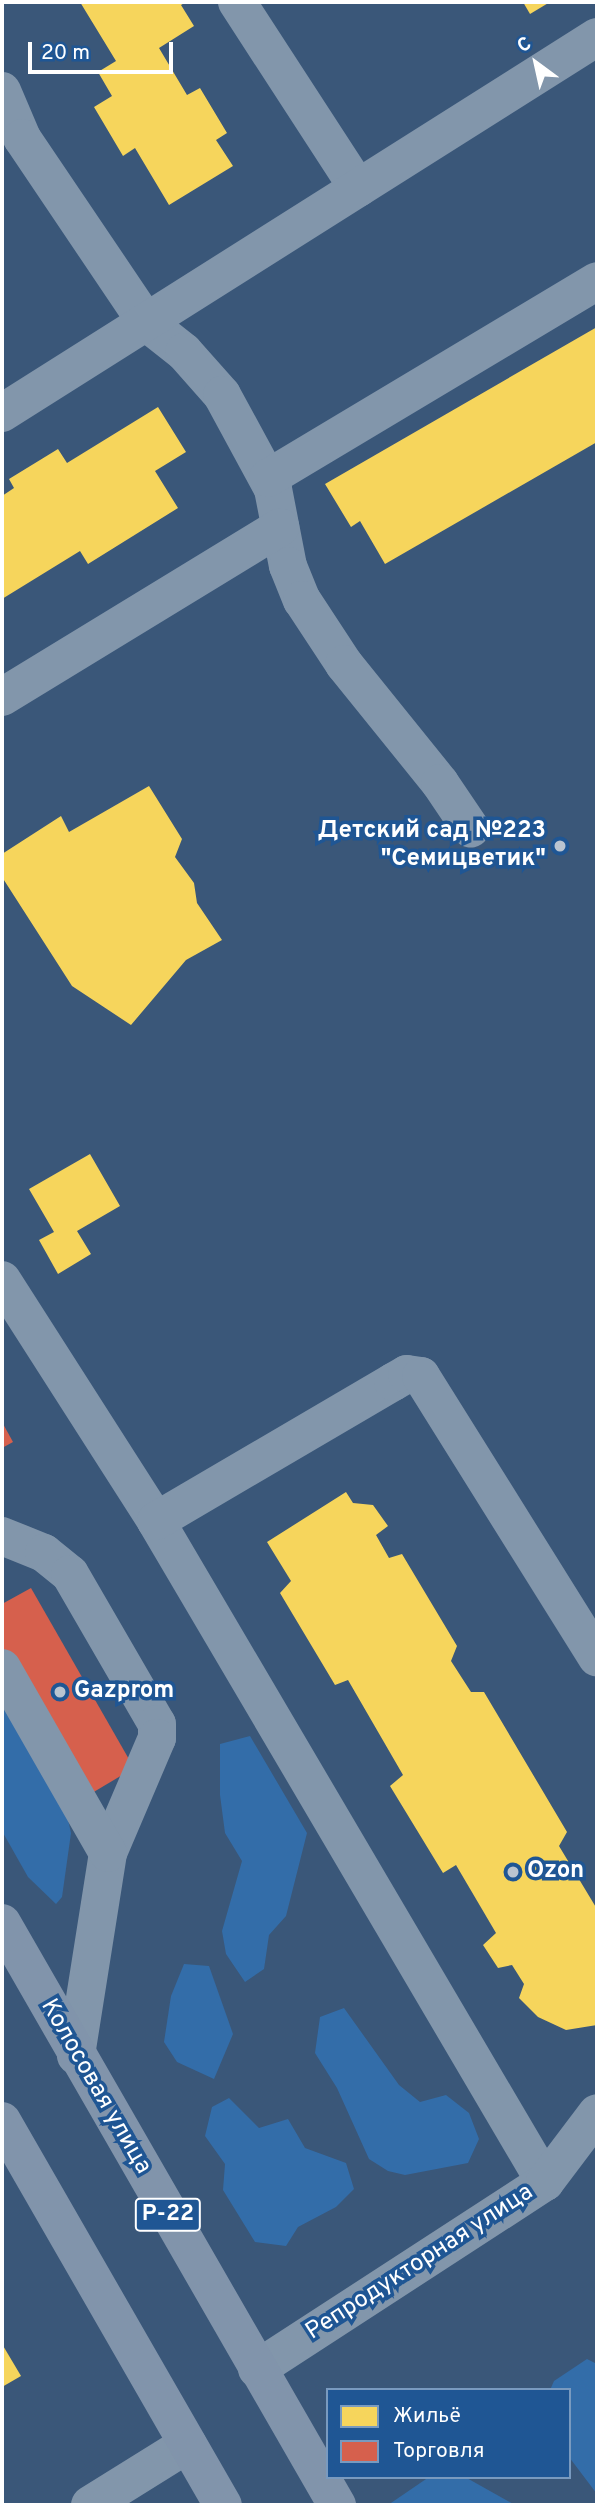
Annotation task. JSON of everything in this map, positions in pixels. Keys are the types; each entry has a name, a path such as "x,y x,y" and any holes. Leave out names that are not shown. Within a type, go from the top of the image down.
{"highway":[{"name":"Колосовая улица","path":"2,1923 337,2505"},
{"path":"2,2121 223,2505"}],"street":[{"path":"237,2 358,188"},
{"path":"2,413 597,37"},
{"path":"2,150 10,136 5,101"},
{"path":"5,101 146,322 204,370 249,438 268,478 288,566 302,600 344,664 440,782 471,829"},
{"path":"268,478 597,281"},
{"path":"2,697 280,527"},
{"path":"2,1280 156,1521 545,2182"},
{"path":"156,1521 407,1374 421,1376 597,1658"},
{"path":"2,1536 44,1553 70,1574 155,1716 157,1738 108,1853 76,2055"},
{"path":"2,1668 108,1853"},
{"name":"Репродукторная улица","path":"257,2369 545,2182 597,2113"},
{"path":"90,2505 188,2444"}],"shaded area":[{"path":"2,1698 65,1806 71,1833 62,1897 56,1904 28,1877 2,1831"},
{"path":"250,1736 307,1833 286,1916 269,1935 264,1969 245,1982 226,1954 222,1931 242,1861 225,1833 220,1795 220,1744"},
{"path":"184,1964 209,1966 233,2034 214,2079 177,2062 164,2042 171,1996"},
{"path":"344,2008 399,2085 420,2102 446,2095 469,2113 479,2139 468,2163 405,2175 388,2171 369,2159 337,2088 315,2053 320,2017"},
{"path":"229,2098 259,2128 288,2119 305,2148 346,2163 354,2189 336,2207 298,2227 286,2246 255,2242 223,2190 225,2164 205,2136 212,2107"},
{"path":"587,2359 597,2364 597,2494 571,2460 571,2388 551,2388 554,2381"},
{"path":"426,2479 469,2479 515,2505 388,2505"}],"building: Жильё":[{"path":"80,2 186,2 181,5 194,26 159,48 187,95 200,88 227,133 216,140 233,166 169,205 135,148 123,156 94,107 112,96 98,72 116,61"},
{"path":"523,2 550,2 530,14"},
{"path":"597,327 597,442 385,564 360,521 351,527 325,484"},
{"path":"158,407 186,452 155,471 178,508 88,564 80,551 2,599 2,496 14,488 9,479 58,449 67,463"},
{"path":"149,786 182,839 175,857 194,883 197,903 222,940 186,960 131,1025 72,986 2,877 2,854 61,816 69,832"},
{"path":"90,1154 120,1206 77,1231 91,1254 58,1274 39,1240 54,1232 29,1189"},
{"path":"346,1492 353,1503 373,1505 388,1526 376,1535 389,1558 402,1554 457,1646 451,1661 471,1692 484,1692 567,1832 559,1846 597,1909 597,2025 566,2030 538,2017 519,1998 524,1984 512,1965 498,1968 483,1945 496,1933 456,1865 443,1873 390,1786 403,1775 348,1680 335,1685 280,1593 291,1581 267,1542"},
{"path":"2,2344 21,2376 2,2387"}],"building: Торговля":[{"path":"2,1422 13,1442 2,1448"},
{"path":"31,1588 134,1768 87,1796 2,1647 2,1604"}],"place":[{"name":"Детский сад №223 \"Семицветик\"","path":"560,846"},
{"name":"Gazprom","path":"60,1692"},
{"name":"Ozon","path":"513,1872"}]}
